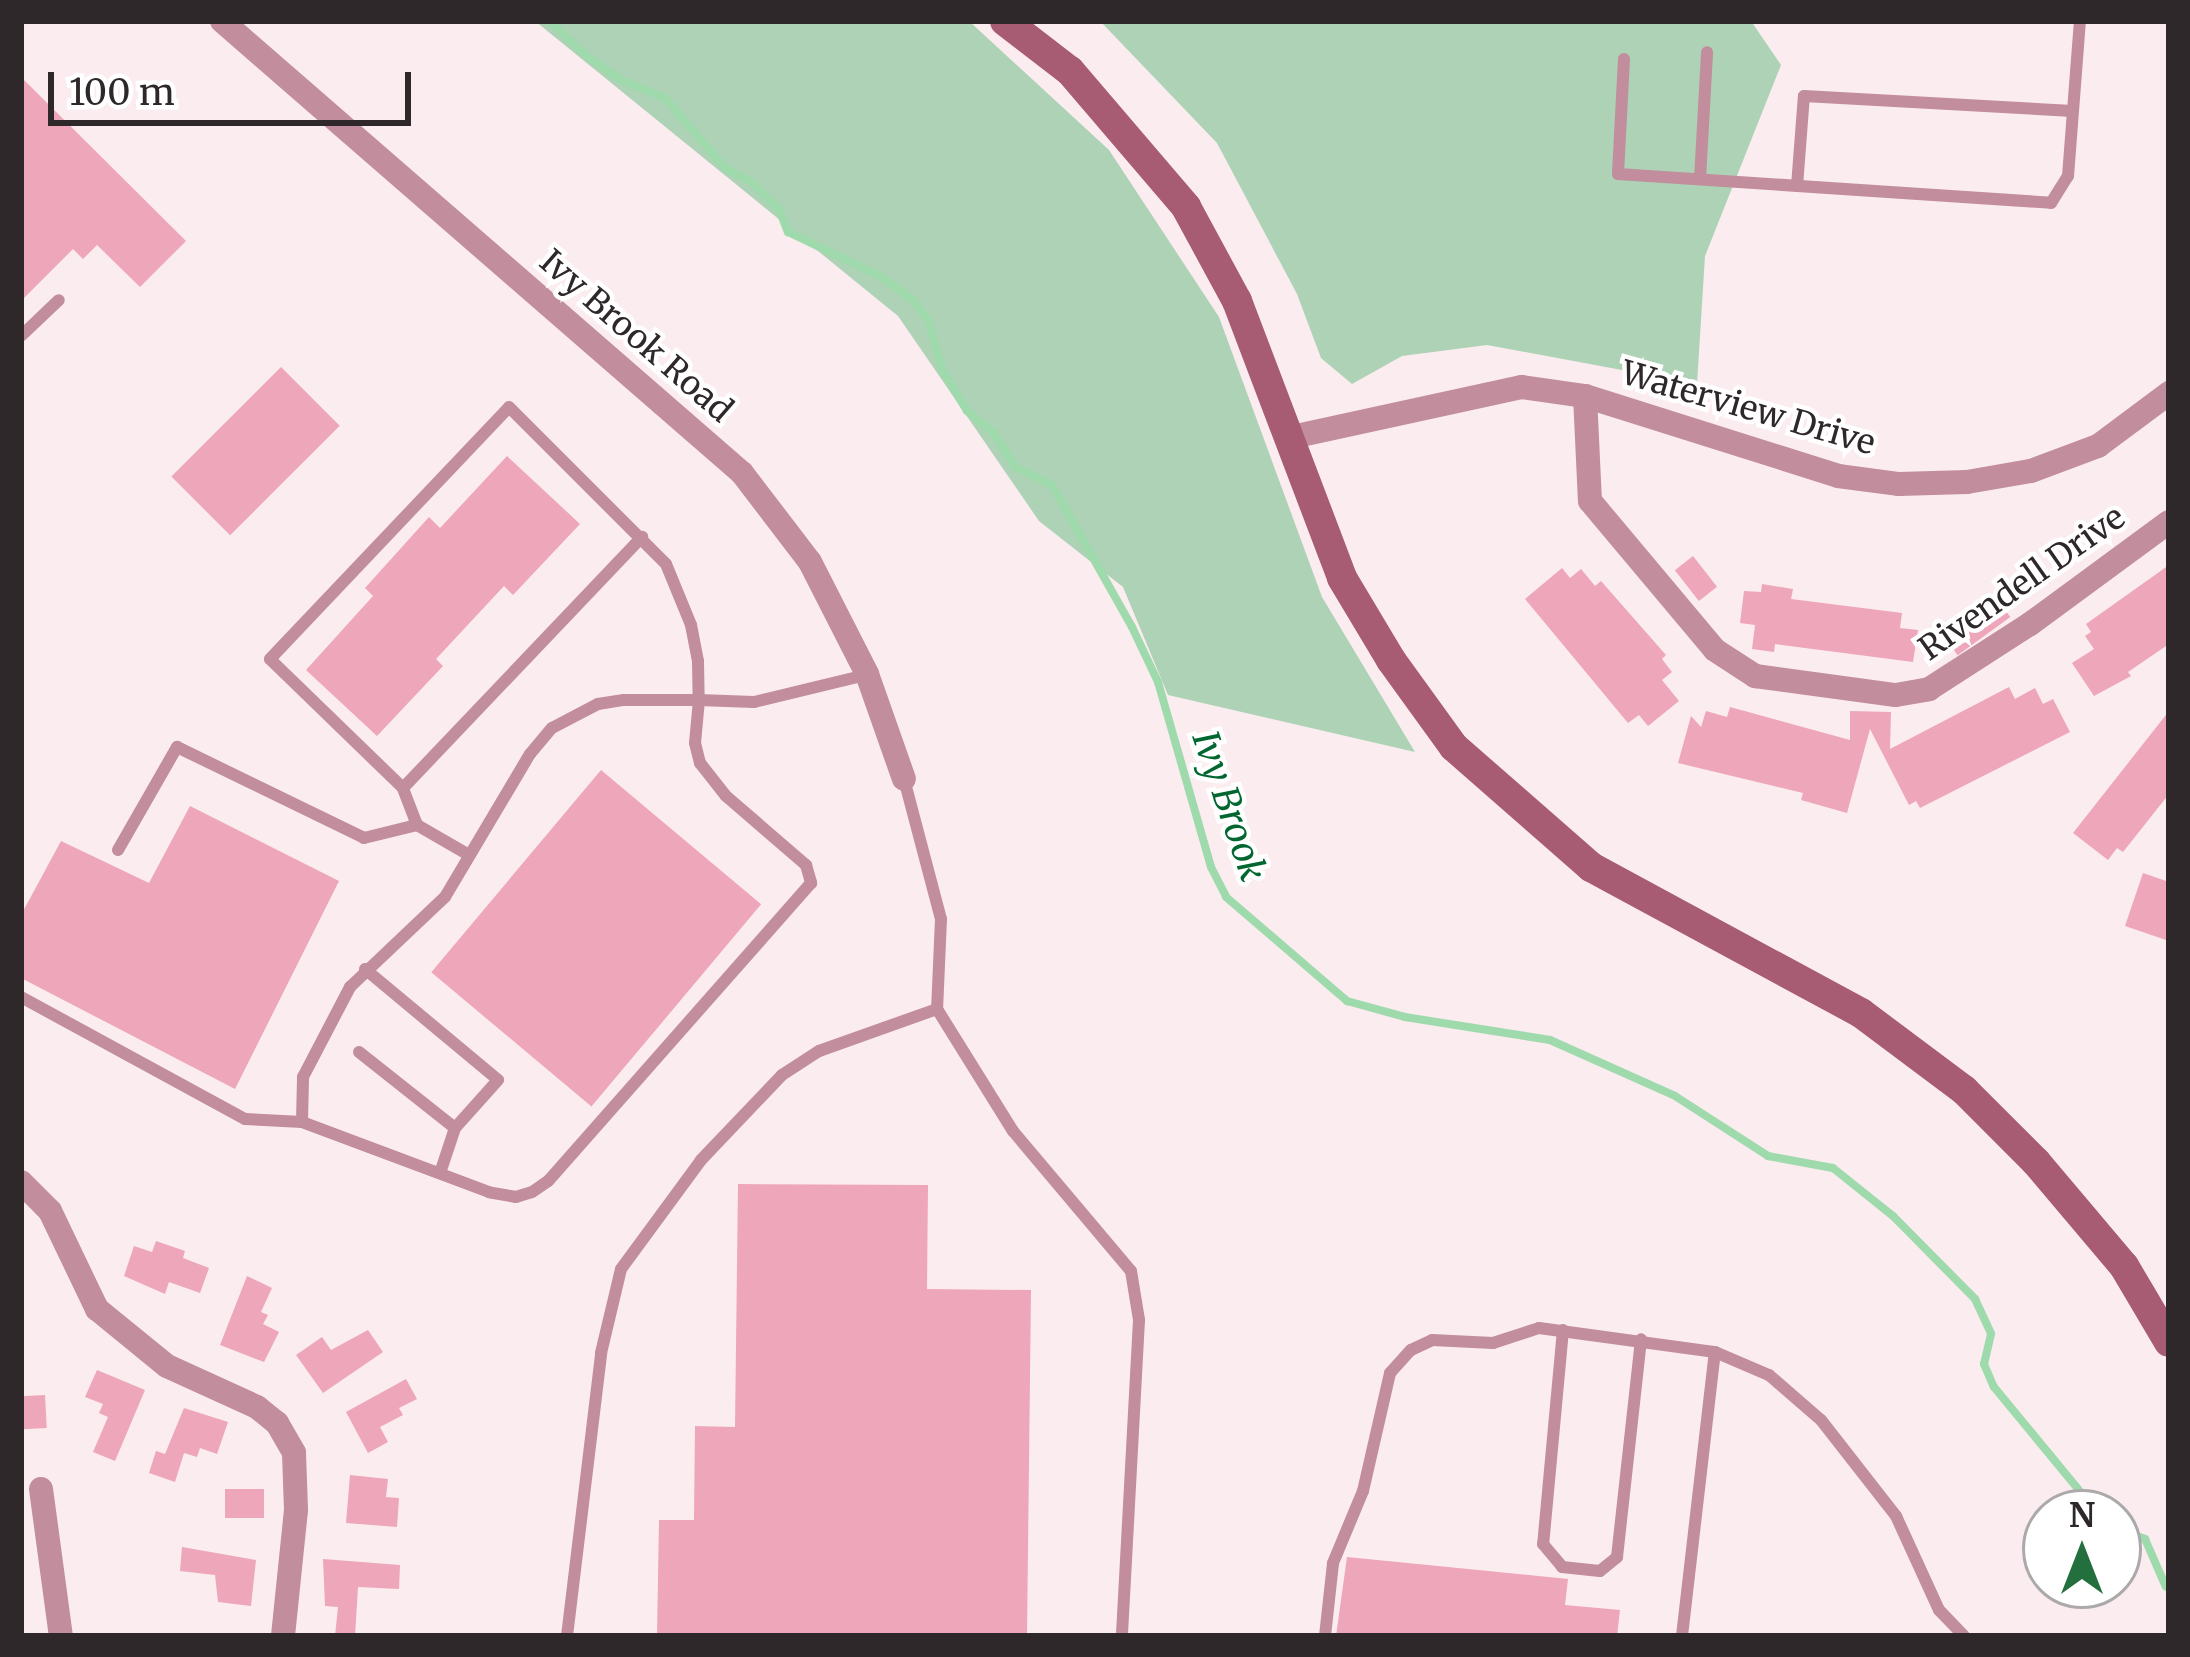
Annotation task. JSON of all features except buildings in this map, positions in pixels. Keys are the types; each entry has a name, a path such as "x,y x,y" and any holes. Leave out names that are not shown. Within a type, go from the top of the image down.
{"main road":[{"path":"1005,21 1070,71 1186,207 1237,301 1342,578 1391,660 1454,747 1591,867 1862,1013 1964,1090 2036,1162 2124,1266 2169,1342"}],"street":[{"name":"Ivy Brook Road","path":"222,21 742,473 810,562 867,674 904,779"},
{"name":"Waterview Drive","path":"1292,437 1522,387 1586,396 1838,476 1899,484 1966,482 2031,471 2098,446 2169,394"},
{"name":"Rivendell Drive","path":"1586,396 1590,501 1715,650 1755,676 1896,694 1929,689 2169,522"},
{"path":"21,1182 50,1211 97,1309 167,1366 257,1407 277,1423 294,1453 296,1510 283,1636"},
{"path":"41,1489 61,1636"}],"lane":[{"path":"1624,59 1618,174 2051,203 2068,176 2080,21"},
{"path":"1700,179 1707,52"},
{"path":"1797,186 1804,96 2073,110"},
{"path":"21,336 59,300"},
{"path":"21,997 245,1119 302,1121 516,1197 548,1181 811,883 806,865 726,796 700,763 695,743 698,661 680,591 666,564 509,407 273,652 272,666 404,788 417,826"},
{"path":"404,788 642,537"},
{"path":"302,1121 303,1077 334,1013 365,969 445,897 530,754 572,714 624,700 754,702 867,674"},
{"path":"118,850 177,747 364,838 417,826 470,855"},
{"path":"904,779 941,919 938,1009 1013,1131 1131,1270 1139,1320 1122,1636"},
{"path":"365,969 498,1080 455,1128 440,1173"},
{"path":"567,1636 602,1353 621,1269 701,1160 782,1075 819,1051 938,1009"},
{"path":"359,1052 455,1128"},
{"path":"1324,1636 1333,1563 1363,1491 1390,1373 1411,1350 1432,1340 1493,1343 1539,1328 1714,1352 1769,1375 1821,1420 1896,1516 1939,1610 1964,1636"},
{"path":"1563,1330 1544,1544 1562,1568 1600,1570 1617,1556 1641,1339"},
{"path":"1682,1636 1714,1352"}],"green space":[{"path":"535,21 969,21 1109,150 1219,317 1322,597 1415,752 1168,695 1123,587 1039,521 898,316"},
{"path":"1100,21 1751,21 1781,65 1705,256 1697,384 1487,345 1402,356 1352,384 1321,358 1297,294 1217,143"}],"waterway":[{"name":"Ivy Brook","path":"550,21 585,55 621,80 665,98 725,168 751,182 779,209 788,232 880,276 912,299 928,320 943,371 967,411 994,433 1015,467 1052,485 1132,627 1158,682 1211,867 1226,897 1347,1001 1405,1017 1550,1040 1675,1096 1768,1156 1833,1168 1893,1216 1975,1299 1991,1334 1984,1364 1994,1387 2078,1489"},
{"name":"Ivy Brook","path":"2142,1538 2166,1587"}]}
